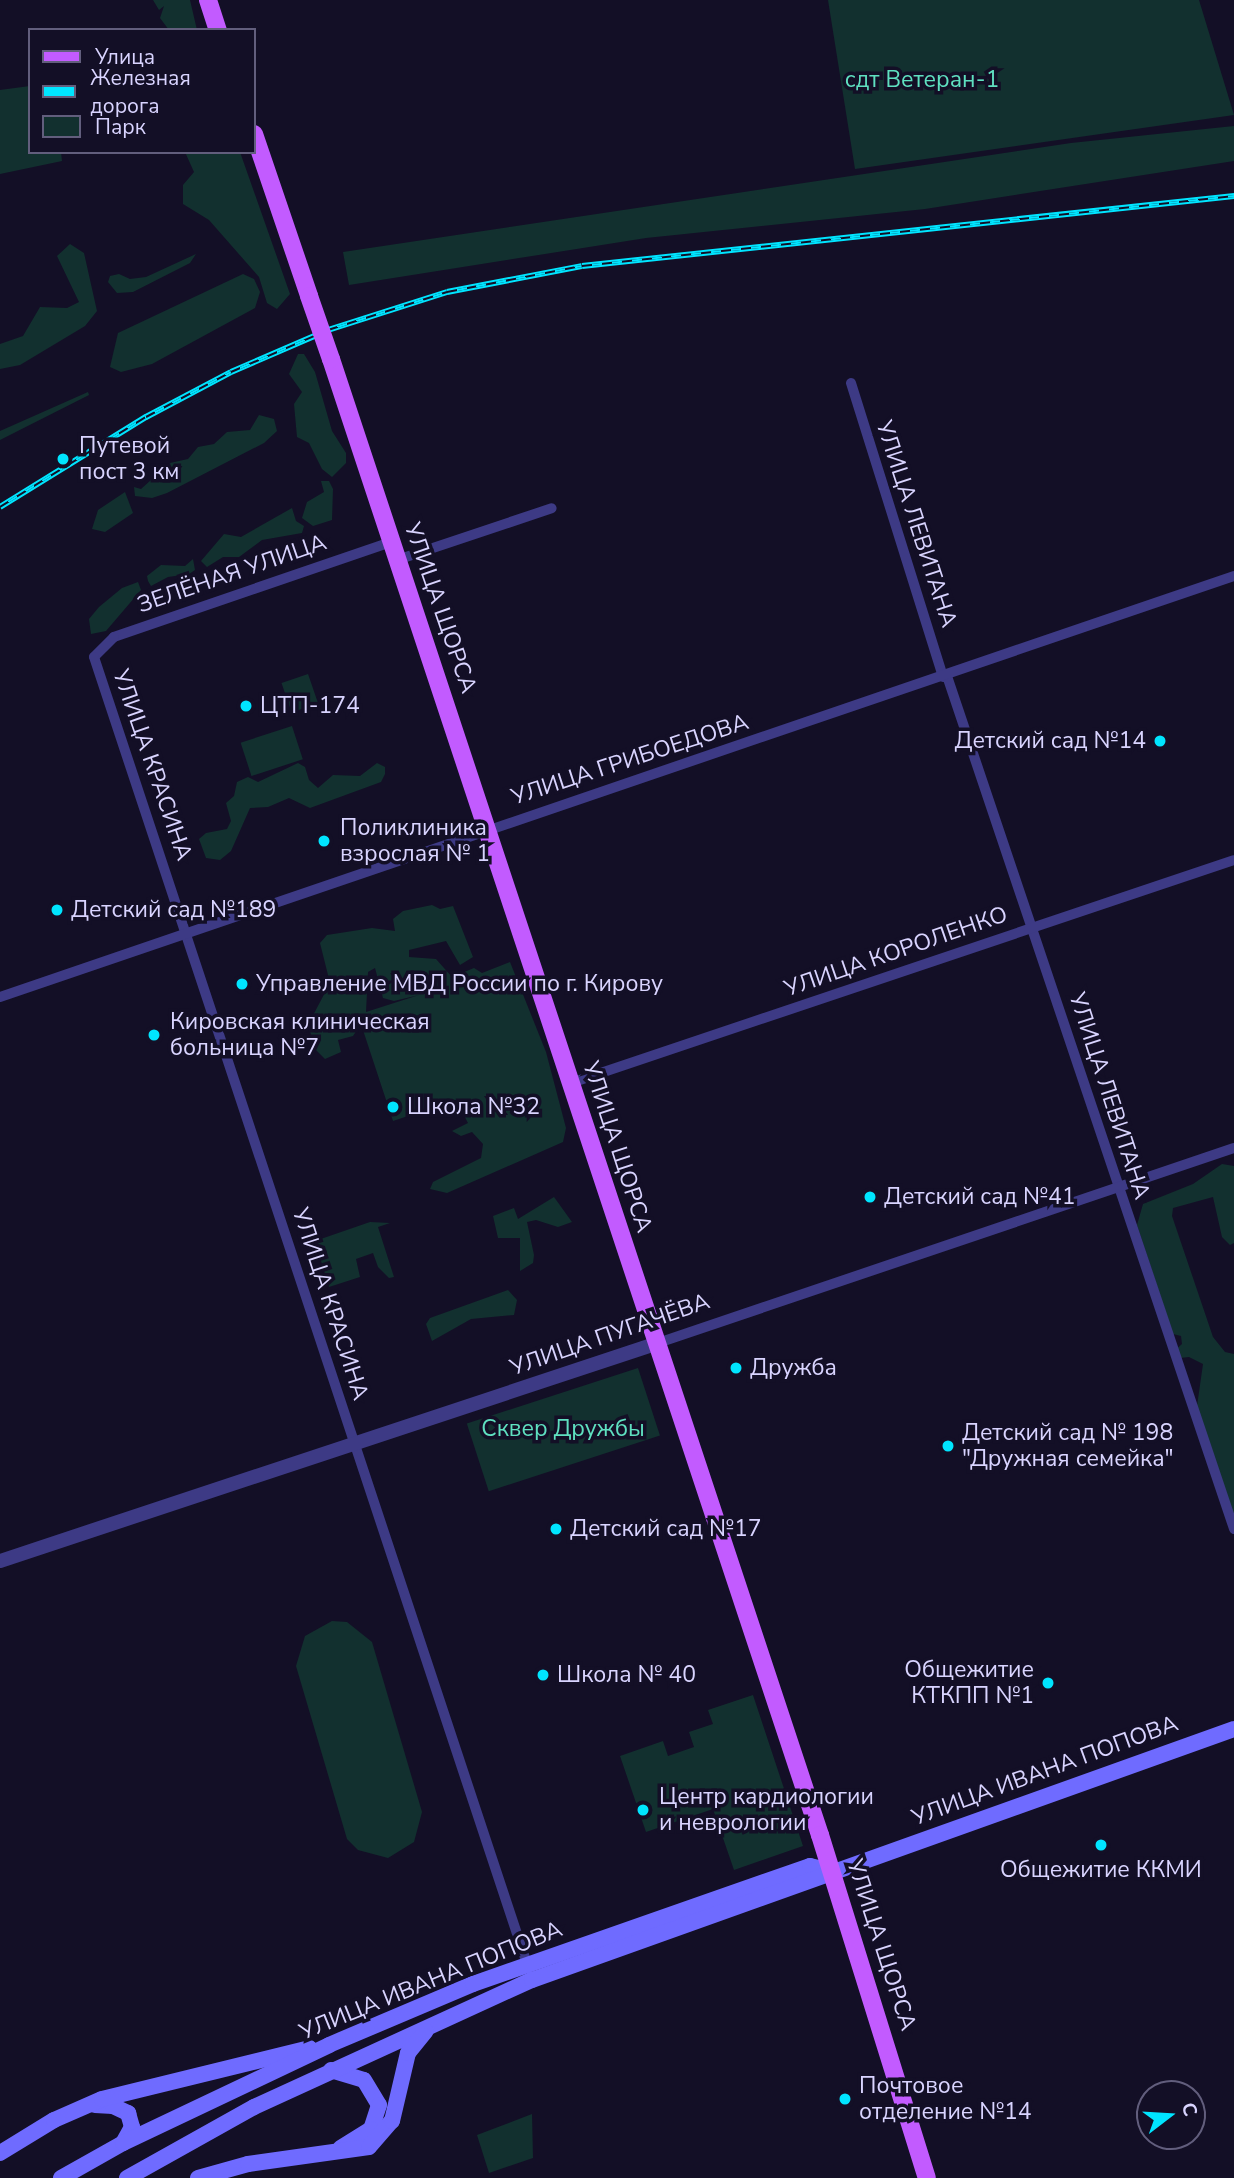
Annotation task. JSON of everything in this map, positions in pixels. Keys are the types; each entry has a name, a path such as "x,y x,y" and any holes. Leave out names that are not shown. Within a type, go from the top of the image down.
{"main road":[{"path":"208,0 217,28"},
{"name":"УЛИЦА ЩОРСА","path":"256,140 489,829 655,1344 831,1871 927,2178"},
{"name":"УЛИЦА ИВАНА ПОПОВА","path":"127,2178 331,2070 532,1980 814,1882 831,1871 1234,1729"},
{"name":"УЛИЦА ИВАНА ПОПОВА","path":"61,2178 123,2143 329,2045 527,1964 810,1866 831,1871"},
{"path":"198,2178 248,2164 362,2150 384,2136 396,2109 408,2053 435,2024"},
{"path":"0,2153 54,2120 89,2105 180,2077 329,2045"},
{"path":"319,2155 363,2137 379,2114 371,2087 331,2070"},
{"path":"89,2105 113,2106 128,2113 132,2127 123,2143"}],"street":[{"name":"УЛИЦА ЛЕВИТАНА","path":"850,383 945,676 1234,1529"},
{"path":"397,560 552,508"},
{"name":"ЗЕЛЁНАЯ УЛИЦА","path":"94,657 114,638 391,542"},
{"name":"УЛИЦА ГРИБОЕДОВА","path":"0,998 186,932 1234,576"},
{"name":"УЛИЦА КРАСИНА","path":"94,657 527,1964"},
{"name":"УЛИЦА КОРОЛЕНКО","path":"570,1083 1234,860"},
{"name":"УЛИЦА ПУГАЧЁВА","path":"0,1562 1234,1148"}],"green space":[{"path":"153,0 190,0 197,28 168,28 160,18 164,6 159,10"},
{"name":"сдт Ветеран-1","path":"828,0 1199,0 1234,115 855,169"},
{"path":"28,86 28,154 61,154 62,161 0,174 0,90"},
{"path":"1234,126 1234,161 925,209 646,238 349,285 343,252 1071,143"},
{"path":"186,154 241,154 290,294 277,309 267,303 259,277 209,220 183,204 183,185 194,172"},
{"path":"70,244 84,253 97,311 85,326 20,365 0,369 0,344 23,336 40,307 67,308 79,302 57,256"},
{"path":"196,254 190,263 133,292 117,293 108,282 110,276 119,274 130,279 146,277"},
{"path":"243,274 254,279 260,292 255,308 152,364 121,372 110,367 118,333"},
{"path":"298,354 304,354 315,372 332,431 346,453 346,463 332,477 322,469 309,443 297,437 294,404 302,392 289,374"},
{"path":"88,392 89,395 0,440 0,431"},
{"path":"259,415 274,419 277,431 264,443 167,493 152,498 135,496 134,487 141,489 170,463 188,459 198,447 214,444 227,432 250,430"},
{"path":"321,481 329,481 333,489 332,520 313,526 302,518 307,502 324,492"},
{"path":"125,492 133,513 105,532 92,529 98,510"},
{"path":"292,508 296,521 304,526 302,533 262,540 239,557 223,557 207,567 201,561 224,534 241,537"},
{"path":"193,559 195,570 189,574 168,577 151,586 148,581 147,576 161,565 185,566"},
{"path":"138,582 141,590 106,631 91,634 89,619 99,607 122,588"},
{"path":"308,674 318,703 292,712 282,683"},
{"path":"292,726 303,759 251,776 241,743"},
{"path":"298,763 305,767 309,780 318,788 333,775 360,776 377,763 385,767 385,774 381,782 310,808 289,798 268,807 250,808 231,851 220,860 206,858 199,839 206,833 227,829 231,821 226,803 234,796 237,782 248,777 258,782"},
{"path":"432,905 440,909 453,906 473,957 460,965 446,941 409,950 409,957 436,959 452,977 474,968 482,973 510,962 546,1052 566,1128 563,1142 447,1193 430,1189 433,1182 481,1158 483,1144 472,1132 461,1136 452,1131 468,1123 456,1100 393,1121 361,1024 353,1036 338,1040 341,1052 325,1059 316,1050 308,1025 330,983 320,943 327,935 372,928 395,931 393,919 403,911","holes":["375,968 383,998 394,1001 419,995 366,1012 368,972"]},
{"path":"1222,1164 1234,1166 1234,1243 1230,1245 1222,1237 1213,1197 1173,1208 1172,1216 1213,1337 1225,1352 1234,1354 1234,1518 1197,1406 1203,1364 1189,1357 1180,1358 1174,1351 1182,1344 1181,1336 1173,1334 1137,1225 1143,1204 1193,1184"},
{"path":"554,1197 572,1222 558,1227 536,1220 527,1222 534,1255 533,1263 520,1271 520,1238 498,1238 493,1216 514,1208 518,1219"},
{"path":"370,1222 390,1223 378,1227 394,1277 389,1278 378,1267 373,1253 356,1259 360,1277 329,1287 315,1241"},
{"path":"508,1290 517,1300 514,1315 471,1319 432,1341 426,1324 430,1318"},
{"name":"Сквер Дружбы","path":"638,1368 660,1436 489,1491 467,1424"},
{"path":"332,1621 347,1622 372,1642 422,1812 414,1842 388,1858 358,1850 347,1839 296,1666 305,1636"},
{"path":"753,1695 803,1846 734,1870 713,1809 646,1832 620,1756 663,1741 668,1756 694,1747 689,1732 713,1724 708,1710"},
{"path":"532,2114 533,2158 489,2173 477,2135"}],"railway":[{"path":"0,507 146,417 231,372 328,330 447,292 582,266 1234,196"}],"place":[{"name":"Путевой пост 3 км","path":"63,459"},
{"name":"ЦТП-174","path":"246,706"},
{"name":"Детский сад №14","path":"1160,741"},
{"name":"Поликлиника взрослая № 1","path":"324,841"},
{"name":"Детский сад №189","path":"57,910"},
{"name":"Управление МВД России по г. Кирову","path":"242,984"},
{"name":"Кировская клиническая больница №7","path":"154,1035"},
{"name":"Школа №32","path":"393,1107"},
{"name":"Детский сад №41","path":"870,1197"},
{"name":"Дружба","path":"736,1368"},
{"name":"Детский сад № 198 \"Дружная семейка\"","path":"948,1446"},
{"name":"Детский сад №17","path":"556,1529"},
{"name":"Школа № 40","path":"543,1675"},
{"name":"Общежитие КТКПП №1","path":"1048,1683"},
{"name":"Центр кардиологии и неврологии","path":"643,1810"},
{"name":"Общежитие ККМИ","path":"1101,1845"},
{"name":"Почтовое отделение №14","path":"845,2099"}]}
